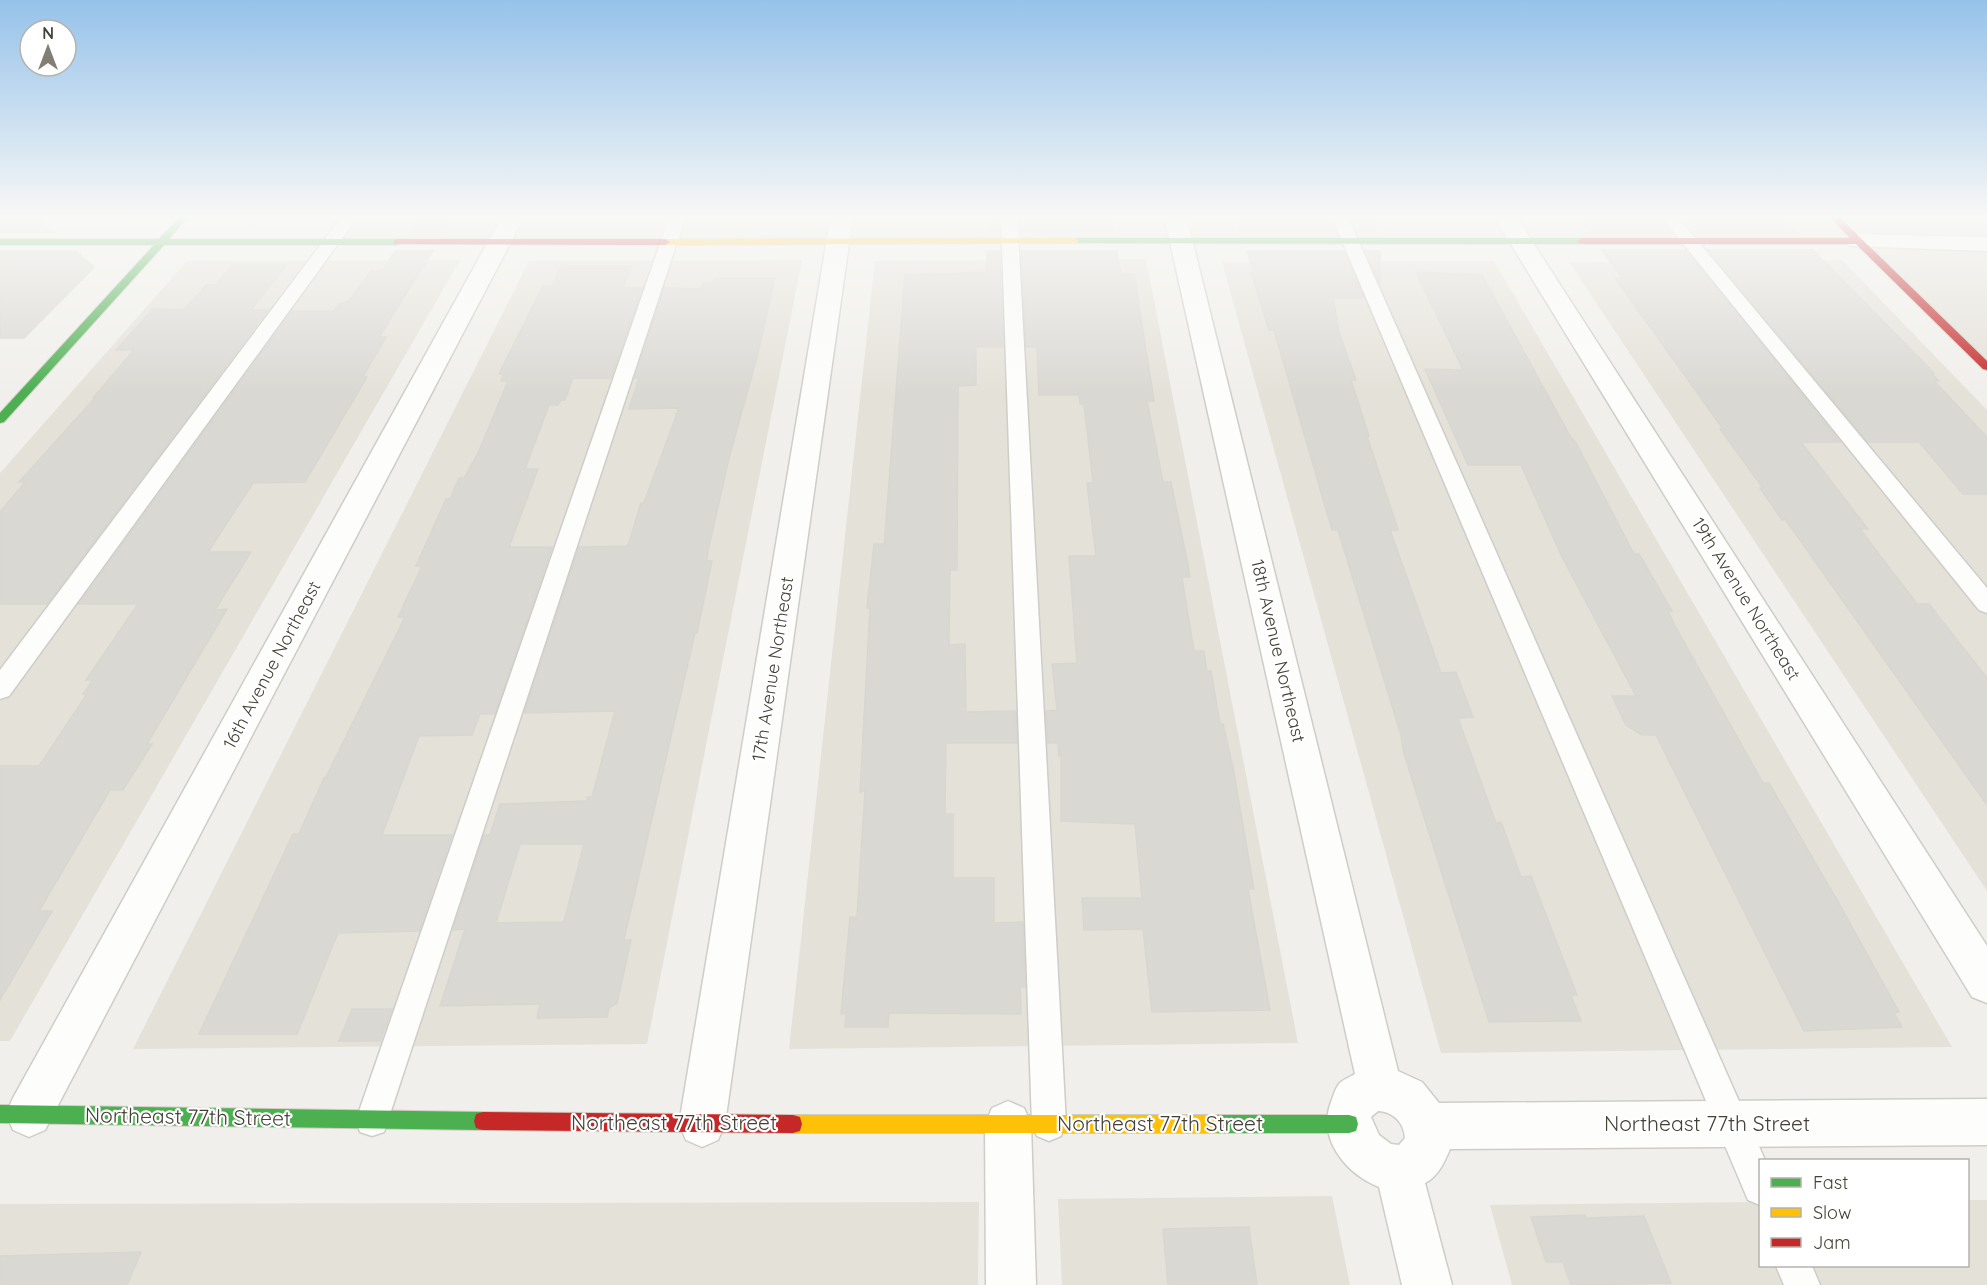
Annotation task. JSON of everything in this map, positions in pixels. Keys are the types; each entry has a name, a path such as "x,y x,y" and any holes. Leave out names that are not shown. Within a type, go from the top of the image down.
{"street":[{"path":"0,420 132,275"},
{"name":"16th Avenue Northeast","path":"14,1114 481,275"},
{"name":"17th Avenue Northeast","path":"702,1124 833,275"},
{"name":"18th Avenue Northeast","path":"1189,275 1380,1088"},
{"name":"19th Avenue Northeast","path":"1542,275 1987,983"},
{"path":"1894,275 1987,367"},
{"path":"1380,1088 1409,1098 1419,1109 1427,1126 1428,1146 1423,1156 1414,1165 1388,1168 1374,1162 1361,1151 1349,1124 1349,1111 1354,1099 1363,1092 1380,1088"},
{"name":"Northeast 77th Street","path":"14,1114 702,1124 1349,1124"},
{"name":"Northeast 77th Street","path":"1427,1126 1987,1122"},
{"path":"1011,1285 1028,1124"},
{"path":"1398,1168 1427,1285"}],"lane":[{"path":"0,688 306,275"},
{"path":"372,1120 658,275"},
{"path":"1011,275 1028,1124"},
{"path":"1365,275 1759,1184"},
{"path":"1717,275 1987,604"},
{"path":"1794,1267 1803,1285"}],"shaded area":[{"path":"175,275 451,275 10,1041 0,1041 0,473"},
{"path":"522,275 799,275 647,1044 133,1049"},
{"path":"873,275 1149,275 1298,1043 789,1049"},
{"path":"1226,275 1502,275 1952,1047 1441,1053"},
{"path":"1578,275 1856,275 1987,410 1987,891"},
{"path":"1894,275 1987,275 1987,367"},
{"path":"1332,1196 1350,1285 1062,1285 1058,1199"},
{"path":"1969,1200 1987,1200 1987,1285 1512,1285 1490,1205 1759,1202 1759,1267 1969,1267"},
{"path":"979,1202 978,1285 0,1285 0,1204"}],"building":[{"path":"0,275 86,275 24,338 0,338"},
{"path":"224,275 278,275 251,310 268,310 47,604 0,604 0,512 25,482 19,482 95,398 93,398 134,350 116,350 153,309 184,310 206,285 215,285"},
{"path":"368,275 418,275 379,337 386,337 363,377 367,377 305,482 253,483 208,552 251,552 215,610 227,609 147,744 152,744 123,790 110,790 39,911 52,911 0,1000 0,766 39,766 87,694 83,694 93,680 86,680 138,604 79,604 292,311 334,311 339,304 349,301"},
{"path":"557,275 628,275 623,288 642,288 611,378 573,378 565,400 561,400 558,405 549,405 525,469 538,469 509,547 552,547 495,714 480,714 472,735 419,736 382,835 452,835 419,931 338,933 297,1034 199,1034 293,834 299,834 324,778 405,617 398,617 422,566 416,566 446,499 450,499 459,478 464,478 479,451 508,381 501,381 504,374 499,374 543,286 552,286"},
{"path":"905,275 1001,275 1003,347 976,347 976,385 958,386 957,570 950,570 949,645 965,644 966,712 1016,711 1017,743 946,743 945,814 953,814 953,878 994,878 994,923 1023,922 1025,987 1020,987 1021,1014 889,1013 888,1027 845,1027 846,1013 841,1014 850,917 857,917 865,791 860,792 870,608 867,608 874,544 884,544"},
{"path":"1022,275 1134,275 1154,401 1147,401 1163,482 1171,482 1188,565 1190,577 1182,577 1194,651 1204,651 1207,672 1211,671 1220,724 1223,724 1233,768 1254,889 1248,889 1270,1010 1152,1012 1143,929 1084,930 1082,898 1142,898 1135,824 1061,821 1061,756 1059,756 1058,743 1048,743 1046,711 1057,710 1052,664 1077,663 1069,556 1096,556 1087,483 1093,483 1084,404 1080,404 1079,395 1039,395 1037,347 1026,347"},
{"path":"1252,275 1354,275 1364,298 1333,298 1339,332 1356,380 1351,380 1398,530 1390,530 1441,673 1456,672 1473,717 1458,718 1496,823 1501,822 1521,877 1531,876 1577,995 1571,995 1581,1021 1489,1022 1404,754 1401,735 1338,530 1332,530 1274,330 1269,330"},
{"path":"1417,275 1482,275 1570,436 1576,443 1634,554 1639,554 1672,611 1668,611 1674,624 1763,783 1769,783 1841,907 1899,1012 1894,1013 1902,1027 1804,1031 1656,735 1642,735 1626,725 1612,696 1636,696 1562,557 1521,465 1468,465 1425,369 1463,370"},
{"path":"1620,275 1706,275 1840,442 1801,442 1868,529 1860,529 1917,604 1929,604 1987,678 1987,805 1785,519 1782,520 1760,488 1763,488 1720,429 1723,429 1615,278 1622,278"},
{"path":"1729,275 1838,275 1934,373 1931,373 1939,381 1934,381 1987,437 1987,494 1963,494 1919,442 1868,442"},
{"path":"715,278 775,278 708,551 707,561 712,561 624,940 631,940 617,1003 609,1008 607,1017 537,1018 540,1004 440,1006 465,929 453,930 484,835 490,835 500,804 587,801 587,797 592,797 615,711 524,713 579,547 628,546 641,503 644,503 679,408 629,409 639,378 635,378 664,288 701,289 703,283 713,283","holes":["520,844 584,844 564,922 496,923"]},
{"path":"352,1009 392,1009 380,1041 339,1041"},
{"path":"1585,1215 1586,1218 1644,1216 1671,1283 1571,1285 1563,1262 1546,1262 1531,1217"},
{"path":"1249,1227 1257,1285 1168,1285 1163,1229"},
{"path":"141,1252 127,1285 0,1285 0,1256"}],"traffic: fast":[{"path":"0,420 132,275"},
{"path":"0,1114 483,1121"},
{"path":"1215,1124 1349,1124"}],"traffic: slow":[{"path":"793,1124 1215,1124"}],"traffic: jam":[{"path":"1893,275 1987,367"},
{"path":"483,1121 793,1124"}]}
